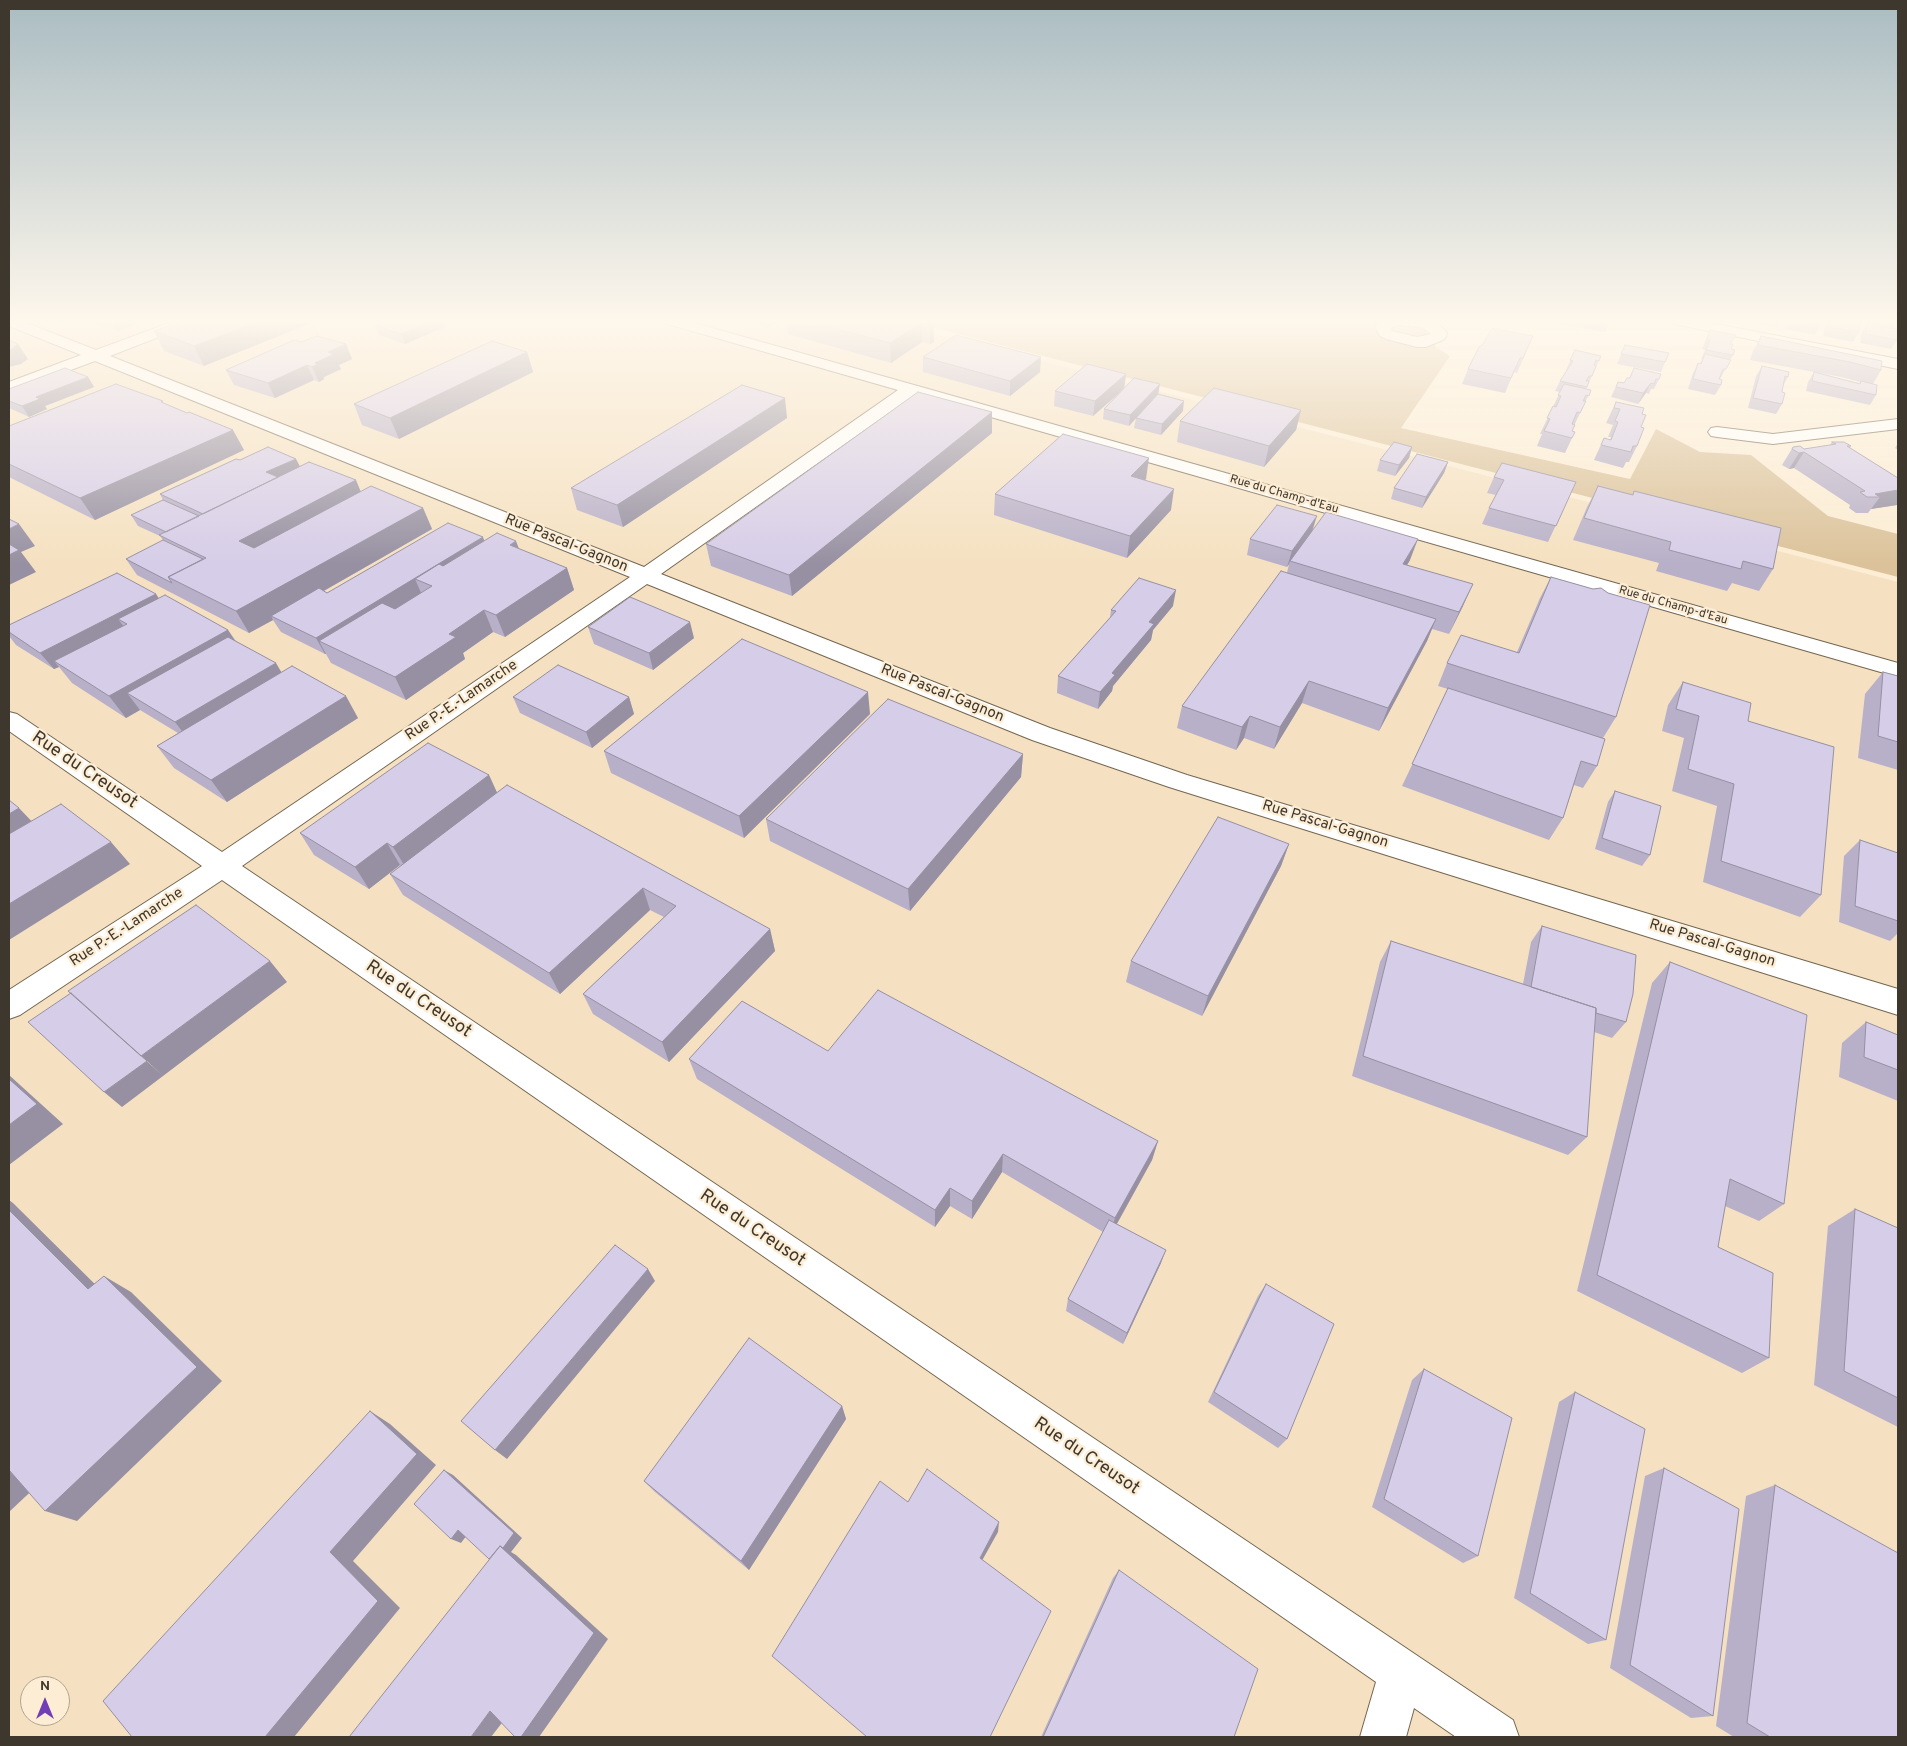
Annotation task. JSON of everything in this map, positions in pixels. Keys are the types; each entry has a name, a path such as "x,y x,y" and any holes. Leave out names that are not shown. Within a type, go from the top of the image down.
{"street":[{"name":"Rue Pascal-Gagnon","path":"210,401 1040,734 1187,784 1898,1002"},
{"name":"Rue P.-E.-Lamarche","path":"9,1006 222,866 644,576 893,401"},
{"name":"Rue du Champ-d'Eau","path":"955,401 1898,670"},
{"path":"1716,432 1773,439 1898,424"},
{"name":"Rue du Creusot","path":"9,720 1496,1737"},
{"path":"1382,1737 1401,1672"}],"shaded area":[{"path":"9,401 1199,401 1898,582 1898,1737 9,1737"},
{"path":"1219,401 1419,401 1401,428 1630,479 1656,429 1700,452 1751,455 1828,516 1898,534 1898,577"}],"building":[{"path":"10,401 34,401 22,406"},
{"path":"71,401 162,401 233,430 80,498 9,464 9,426"},
{"path":"360,401 424,401 390,418 354,404"},
{"path":"715,401 780,401 617,505 571,488"},
{"path":"905,401 953,401 992,412 789,575 706,544"},
{"path":"1111,401 1143,401 1130,415 1104,409"},
{"path":"1151,401 1184,401 1162,424 1136,418"},
{"path":"1200,401 1267,401 1301,410 1269,446 1180,421"},
{"path":"1559,401 1586,401 1580,413 1577,412 1572,424 1575,425 1572,431 1575,432 1572,438 1544,431 1550,419 1547,418 1553,406 1556,407"},
{"path":"1770,401 1783,401 1782,404"},
{"path":"1616,402 1644,408 1642,414 1646,415 1641,427 1644,428 1637,446 1633,446 1631,452 1601,445 1604,438 1611,440 1618,422 1615,421 1620,409 1614,408"},
{"path":"1063,434 1149,458 1131,476 1174,489 1130,536 995,494"},
{"path":"1394,442 1412,447 1399,465 1380,460"},
{"path":"1832,442 1844,442 1851,446 1847,446 1898,478 1898,490 1875,494 1880,497 1867,497 1860,492 1865,491 1804,452 1799,453 1792,449 1793,447 1800,446 1804,449 1836,444"},
{"path":"268,447 296,459 266,472 278,477 203,514 160,494 236,459 240,460"},
{"path":"1417,454 1448,462 1426,497 1394,488"},
{"path":"309,462 356,480 239,541 254,548 371,486 423,508 236,611 168,577 206,558 159,535"},
{"path":"1502,463 1576,482 1556,526 1489,508 1504,480 1494,477"},
{"path":"1598,486 1633,495 1634,491 1781,528 1773,569 1743,561 1741,569 1669,550 1671,542 1584,518"},
{"path":"163,500 199,516 166,532 131,515"},
{"path":"1277,505 1317,516 1292,551 1250,539"},
{"path":"1326,512 1418,539 1403,564 1473,584 1459,612 1290,561"},
{"path":"9,519 19,524 9,529"},
{"path":"448,523 483,537 316,638 271,616 319,588 327,593"},
{"path":"497,533 516,541 510,545 567,568 496,615 484,610 449,634 456,637 395,677 319,641 382,603 395,609 432,586 415,579 439,564 443,566"},
{"path":"163,540 203,559 168,577 172,583 126,559"},
{"path":"9,544 19,550 9,555"},
{"path":"1281,571 1436,619 1388,708 1309,681 1280,727 1250,716 1242,727 1182,706"},
{"path":"117,573 156,594 40,653 9,632 9,625"},
{"path":"1551,577 1593,589 1601,588 1608,593 1650,605 1616,717 1447,663 1461,635 1519,653"},
{"path":"1139,578 1176,590 1149,622 1154,624 1112,673 1115,675 1100,692 1058,676 1116,611 1111,610"},
{"path":"165,595 228,630 109,696 54,661 127,624 118,619"},
{"path":"630,597 690,622 649,653 588,627"},
{"path":"228,637 276,663 175,722 127,693"},
{"path":"742,639 868,692 739,816 604,751"},
{"path":"558,665 629,697 586,732 513,697"},
{"path":"292,666 346,696 211,780 157,746"},
{"path":"1883,672 1898,676 1898,742 1878,736"},
{"path":"1683,682 1751,703 1748,721 1834,747 1821,895 1721,861 1734,784 1688,769 1699,716 1676,709"},
{"path":"1448,688 1605,739 1597,766 1581,761 1563,818 1412,764"},
{"path":"888,699 1023,754 908,889 766,819"},
{"path":"428,743 489,775 393,847 387,843 355,867 300,833"},
{"path":"507,785 770,929 662,1042 583,994 676,906 643,888 549,973 390,874"},
{"path":"1615,791 1661,806 1650,855 1602,838"},
{"path":"9,800 19,808 9,814"},
{"path":"61,804 111,842 9,904 9,834"},
{"path":"1218,817 1289,844 1208,996 1131,961"},
{"path":"1860,840 1898,853 1898,921 1855,906"},
{"path":"196,905 270,961 141,1056 68,991"},
{"path":"1542,926 1636,955 1633,994 1626,1022 1596,1013 1596,1008 1531,987"},
{"path":"1391,941 1596,1008 1587,1137 1363,1056"},
{"path":"1670,962 1807,1015 1784,1204 1730,1179 1718,1247 1773,1273 1769,1358 1597,1275"},
{"path":"878,990 1158,1141 1115,1218 1003,1154 972,1201 950,1188 935,1210 689,1059 742,1001 828,1051"},
{"path":"71,993 147,1061 104,1092 28,1022"},
{"path":"1866,1022 1898,1035 1898,1070 1864,1057"},
{"path":"9,1079 37,1104 9,1125"},
{"path":"1855,1209 1898,1228 1898,1398 1844,1371"},
{"path":"9,1210 88,1289 104,1276 197,1367 45,1511 9,1470"},
{"path":"1109,1220 1166,1250 1127,1333 1068,1299"},
{"path":"615,1245 648,1269 495,1450 461,1421"},
{"path":"1266,1284 1334,1324 1287,1439 1214,1392"},
{"path":"749,1338 842,1406 741,1561 644,1481"},
{"path":"1424,1369 1512,1418 1478,1556 1384,1499"},
{"path":"1575,1392 1645,1429 1606,1640 1530,1593"},
{"path":"370,1411 417,1454 330,1552 378,1601 265,1737 132,1737 103,1701"},
{"path":"1664,1468 1739,1509 1713,1716 1630,1665"},
{"path":"927,1469 999,1522 980,1558 1051,1611 990,1737 867,1737 772,1656 880,1481 908,1502"},
{"path":"444,1470 514,1533 503,1548 500,1546 489,1559 458,1530 451,1539 414,1504"},
{"path":"1775,1485 1898,1553 1898,1737 1770,1737 1747,1723"},
{"path":"500,1546 594,1633 521,1737 515,1737 490,1711 471,1737 349,1737"},
{"path":"1119,1570 1258,1669 1234,1737 1043,1737"}]}
